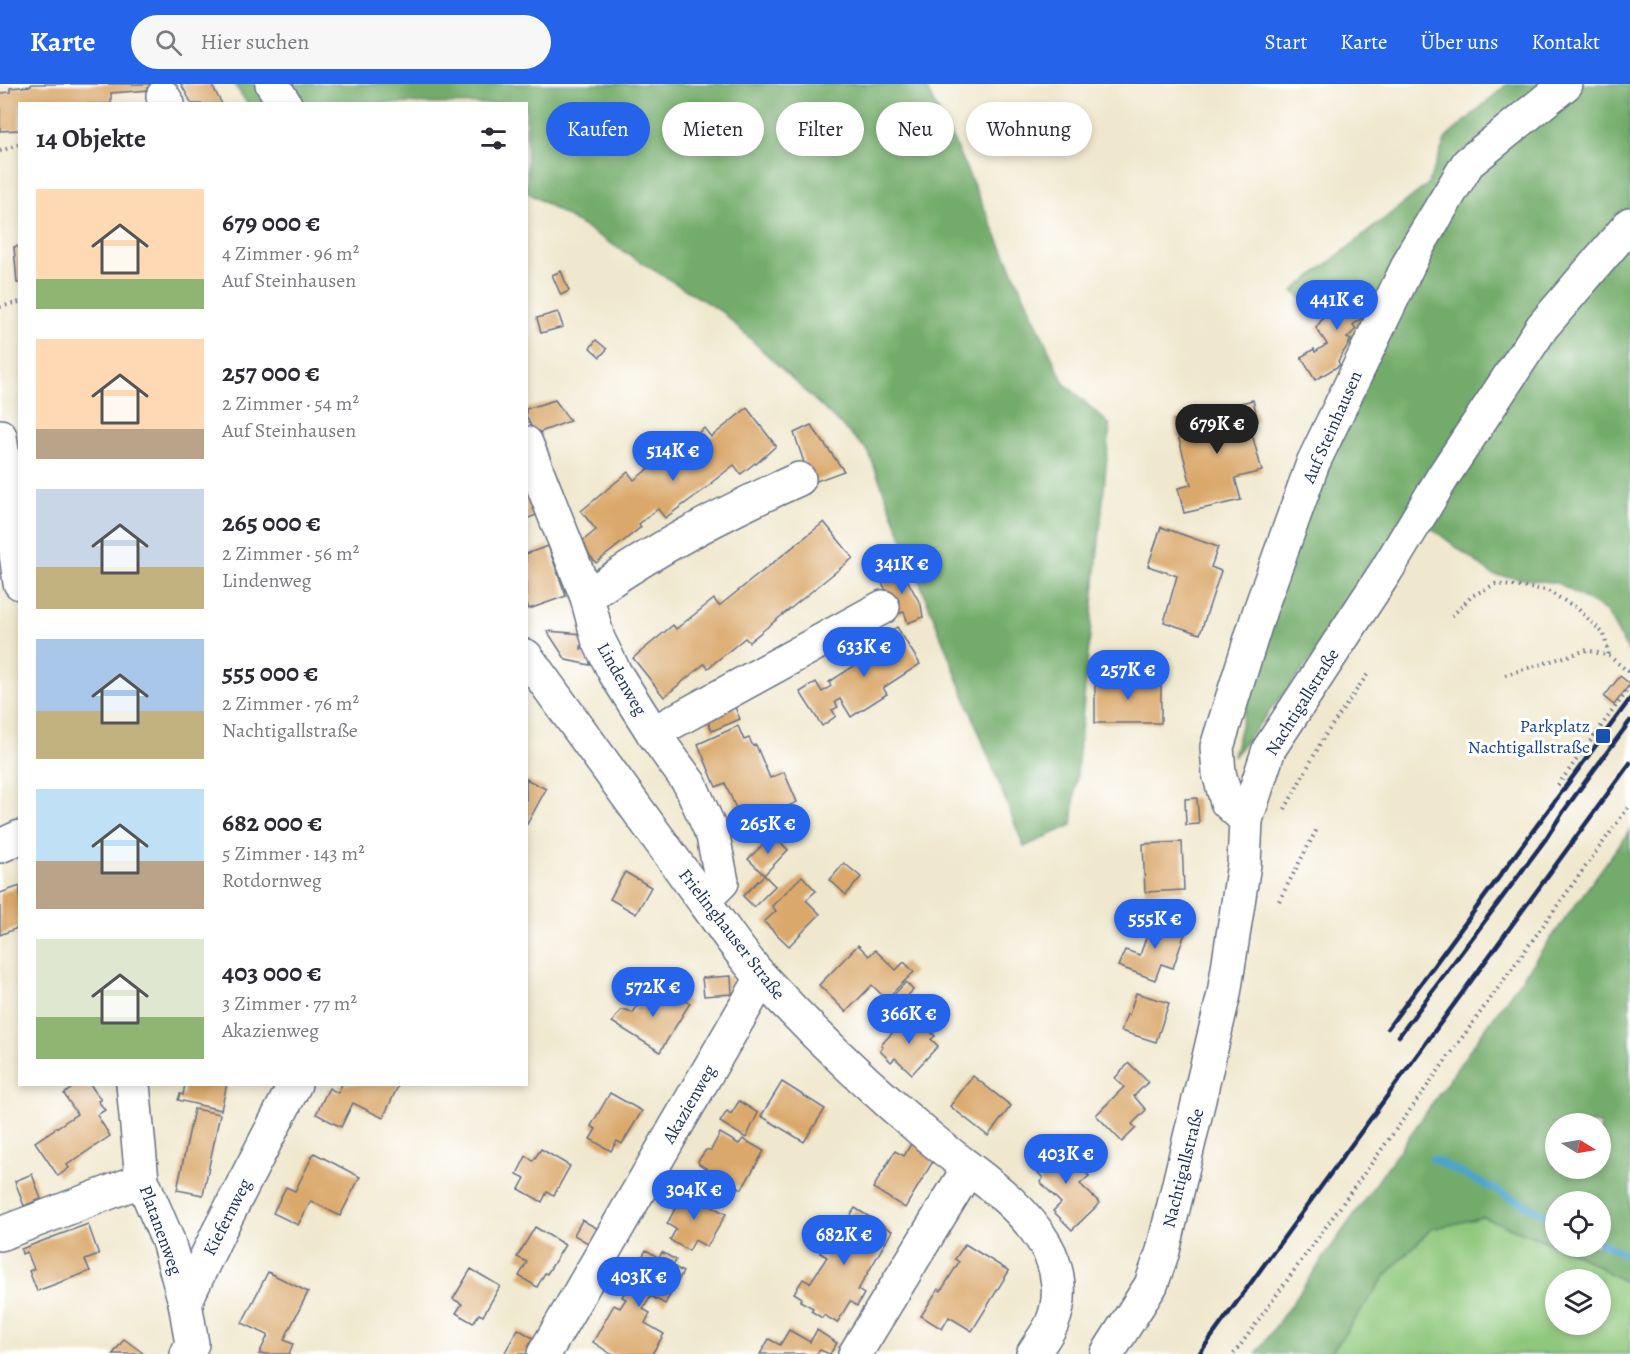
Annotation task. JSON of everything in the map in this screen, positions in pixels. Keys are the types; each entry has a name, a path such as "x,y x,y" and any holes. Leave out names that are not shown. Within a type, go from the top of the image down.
{"street":[{"path":"272,84 284,102"},
{"name":"Auf Steinhausen","path":"1246,820 1227,802 1219,774 1217,747 1260,610 1313,463 1416,249 1468,163 1566,84"},
{"name":"Nachtigallstraße","path":"1107,1354 1151,1285 1163,1251 1224,994 1244,864 1246,820 1269,748 1386,571 1444,475 1542,327 1630,224"},
{"path":"0,436 18,568"},
{"name":"Lindenweg","path":"528,448 587,597 598,639 615,673 653,733 690,784 713,836 722,882 704,900"},
{"path":"587,597 626,568 666,544 751,500 799,479"},
{"path":"653,733 883,607"},
{"name":"Frielinghauser Straße","path":"528,659 704,900 718,923 762,978 844,1062 968,1169 999,1191 1027,1219 1046,1246 1055,1268 1059,1295 1052,1323 1033,1354"},
{"path":"0,846 18,838"},
{"name":"Akazienweg","path":"544,1354 762,978"},
{"name":"Platanenweg","path":"133,1086 142,1180 168,1241 185,1302"},
{"name":"Kiefernweg","path":"185,1302 294,1086"},
{"path":"855,1354 968,1169"},
{"path":"0,1234 142,1180"},
{"path":"185,1302 192,1344 188,1354"}],"path":[{"path":"0,151 18,145"},
{"path":"0,307 18,302"},
{"path":"1452,616 1472,596 1495,584 1546,590 1577,608 1604,634 1608,656"},
{"path":"1505,675 1587,650 1608,656 1630,673"},
{"path":"1285,809 1324,737 1369,672"},
{"path":"1558,785 1630,687"},
{"path":"1234,1354 1630,805"},
{"path":"1280,901 1317,829"}],"green space":[{"path":"234,84 924,84 933,102 876,102 876,156 954,156 954,142 1064,383 1110,425 1072,825 1024,847 868,451 722,312 528,193 528,102 246,102"},
{"path":"1507,84 1630,84 1630,655 1606,611 1558,583 1493,575 1422,521 1233,757 1277,582 1375,364 1293,291 1428,184 1446,138"},
{"path":"1630,830 1630,1285 1611,1274 1611,1269 1602,1269 1582,1257 1611,1257 1611,1191 1545,1191 1545,1241 1483,1217 1431,1229 1386,1275 1330,1354 1256,1354 1479,1037"},
{"path":"1483,1217 1545,1241 1545,1257 1582,1257 1602,1269 1545,1269 1545,1335 1611,1335 1611,1274 1630,1285 1630,1354 1330,1354 1386,1275 1431,1229"}],"building":[{"path":"31,84 149,84 150,90 111,93 111,102 18,102 18,130 0,131 0,93 10,92 10,88 31,86"},
{"path":"181,84 211,84 221,102 191,102"},
{"path":"18,246 18,283 17,283 14,247"},
{"path":"561,271 569,291 561,295 552,275"},
{"path":"1355,282 1373,296 1358,315 1362,318 1353,325 1356,329 1347,338 1351,340 1338,361 1340,365 1315,380 1301,357 1327,344 1316,328 1337,298 1339,300"},
{"path":"558,312 563,327 541,333 537,318"},
{"path":"596,340 607,349 600,357 590,348"},
{"path":"555,400 570,421 535,434 528,419 528,408"},
{"path":"1253,400 1258,421 1249,423 1262,471 1235,478 1241,500 1184,513 1178,488 1191,485 1174,420"},
{"path":"747,408 776,446 741,474 734,465 665,518 658,509 639,524 641,527 596,563 580,543 596,530 581,511 628,472 634,480 653,465 655,467 684,441 686,443 704,428 711,437"},
{"path":"811,425 844,471 811,483 794,433"},
{"path":"528,485 539,514 528,518"},
{"path":"824,522 853,558 749,642 745,638 708,668 704,664 664,697 633,658 673,625 676,629 714,599 719,606"},
{"path":"1161,527 1218,547 1211,567 1221,571 1200,634 1164,622 1177,576 1148,566"},
{"path":"548,546 566,596 529,609 528,553"},
{"path":"900,567 921,605 923,617 908,623 904,612 897,614 879,578"},
{"path":"897,627 920,664 883,688 887,694 851,717 840,699 835,702 838,707 832,710 836,716 822,726 800,692 816,682 822,692 831,686 829,682 865,659 860,652"},
{"path":"547,631 583,634 581,649 589,650 590,665 566,660"},
{"path":"1620,676 1630,684 1614,705 1604,697"},
{"path":"1095,679 1161,679 1161,723 1095,723"},
{"path":"734,705 740,719 712,731 706,717"},
{"path":"738,726 744,740 749,738 753,746 756,745 770,778 784,772 797,802 744,827 725,783 716,787 698,744"},
{"path":"528,780 546,789 528,822"},
{"path":"1197,798 1199,824 1186,825 1185,799"},
{"path":"773,835 788,850 764,875 748,859"},
{"path":"1182,842 1184,890 1145,892 1143,844"},
{"path":"844,863 861,877 846,895 830,880"},
{"path":"625,872 651,887 636,914 610,899"},
{"path":"764,875 775,886 754,907 743,896"},
{"path":"802,876 816,891 806,900 820,914 789,946 764,922 776,911 772,906"},
{"path":"18,887 18,928 0,935 0,893"},
{"path":"1153,918 1186,930 1173,968 1161,964 1155,980 1118,966 1125,950 1140,955"},
{"path":"858,945 869,956 875,950 896,970 904,962 914,972 886,999 872,985 846,1012 819,985"},
{"path":"731,976 732,994 704,996 702,978"},
{"path":"906,982 913,990 896,1009 888,1001"},
{"path":"649,986 668,997 671,992 690,1003 660,1052 612,1022 621,1010 633,1013"},
{"path":"1136,993 1169,1003 1156,1042 1121,1031"},
{"path":"908,1016 918,1026 921,1023 935,1036 931,1039 938,1046 912,1074 895,1058 891,1062 880,1051 883,1047 881,1045"},
{"path":"1129,1063 1148,1082 1134,1096 1146,1110 1132,1124 1136,1128 1122,1142 1096,1115 1124,1087 1115,1078"},
{"path":"973,1076 1011,1106 988,1136 950,1106"},
{"path":"782,1082 825,1109 804,1142 761,1116"},
{"path":"75,1086 91,1086 105,1110 97,1115 110,1136 67,1165 69,1168 58,1176 35,1142 77,1114 64,1094"},
{"path":"185,1086 227,1086 221,1110 178,1100 180,1094 183,1095"},
{"path":"341,1086 398,1086 383,1118 353,1103 341,1127 316,1114 329,1088 338,1093"},
{"path":"610,1093 642,1111 622,1144 617,1141 611,1151 590,1139 596,1129 591,1126"},
{"path":"739,1101 758,1113 746,1138 720,1122 727,1111 731,1114"},
{"path":"194,1109 220,1114 203,1195 177,1190"},
{"path":"720,1133 739,1144 743,1139 764,1151 742,1189 728,1181 723,1191 703,1180 709,1170 698,1161 706,1150 711,1150"},
{"path":"913,1140 935,1158 905,1208 873,1188 895,1151 904,1156"},
{"path":"1056,1142 1089,1176 1080,1184 1100,1203 1072,1230 1053,1211 1061,1203 1040,1182 1043,1178 1032,1166"},
{"path":"541,1149 570,1166 554,1195 547,1192 542,1202 519,1189 525,1178 517,1174 526,1156 533,1161"},
{"path":"314,1153 360,1177 340,1216 311,1201 298,1225 273,1213 286,1187 295,1191"},
{"path":"32,1174 41,1199 24,1206 15,1181"},
{"path":"681,1189 713,1204 711,1206 726,1214 707,1247 695,1240 689,1251 670,1240 676,1229 667,1224 676,1207 672,1204"},
{"path":"855,1208 892,1231 858,1290 864,1294 857,1306 850,1301 837,1323 824,1315 822,1318 811,1311 813,1308 800,1301 802,1298 794,1293 803,1279 810,1283 827,1257 820,1253 827,1241 825,1240 837,1221 844,1225"},
{"path":"582,1220 602,1231 593,1246 574,1235"},
{"path":"88,1224 99,1255 85,1260 90,1271 37,1291 29,1271 34,1269 27,1252 22,1254 21,1249"},
{"path":"535,1227 565,1245 537,1287 519,1276 527,1262 517,1257"},
{"path":"965,1244 1009,1271 972,1331 949,1317 942,1329 921,1316 938,1289 941,1291 959,1262 955,1259"},
{"path":"646,1250 659,1258 662,1252 676,1260 673,1266 683,1272 665,1304 651,1296 643,1309 650,1313 645,1323 664,1334 652,1354 611,1354 593,1342 614,1305 620,1308 626,1299 622,1297 630,1283 628,1282"},
{"path":"471,1269 500,1286 483,1316 479,1314 473,1323 456,1313 462,1304 453,1299"},
{"path":"268,1272 308,1292 284,1340 293,1344 289,1354 259,1354 268,1335 242,1323"},
{"path":"518,1329 538,1341 531,1354 504,1354"},
{"path":"789,1330 810,1342 817,1330 837,1343 830,1354 820,1350 817,1354 760,1354 769,1339 780,1345"},
{"path":"124,1339 143,1353 113,1354"}],"waterway":[{"path":"1433,1159 1545,1215"},
{"path":"1611,1248 1630,1257"}],"railway":[{"path":"1388,1028 1630,699"},
{"path":"1399,1036 1545,840 1630,721"},
{"path":"1199,1354 1630,763"}],"place":[{"name":"Parkplatz Nachtigallstraße","path":"1603,736"}]}
